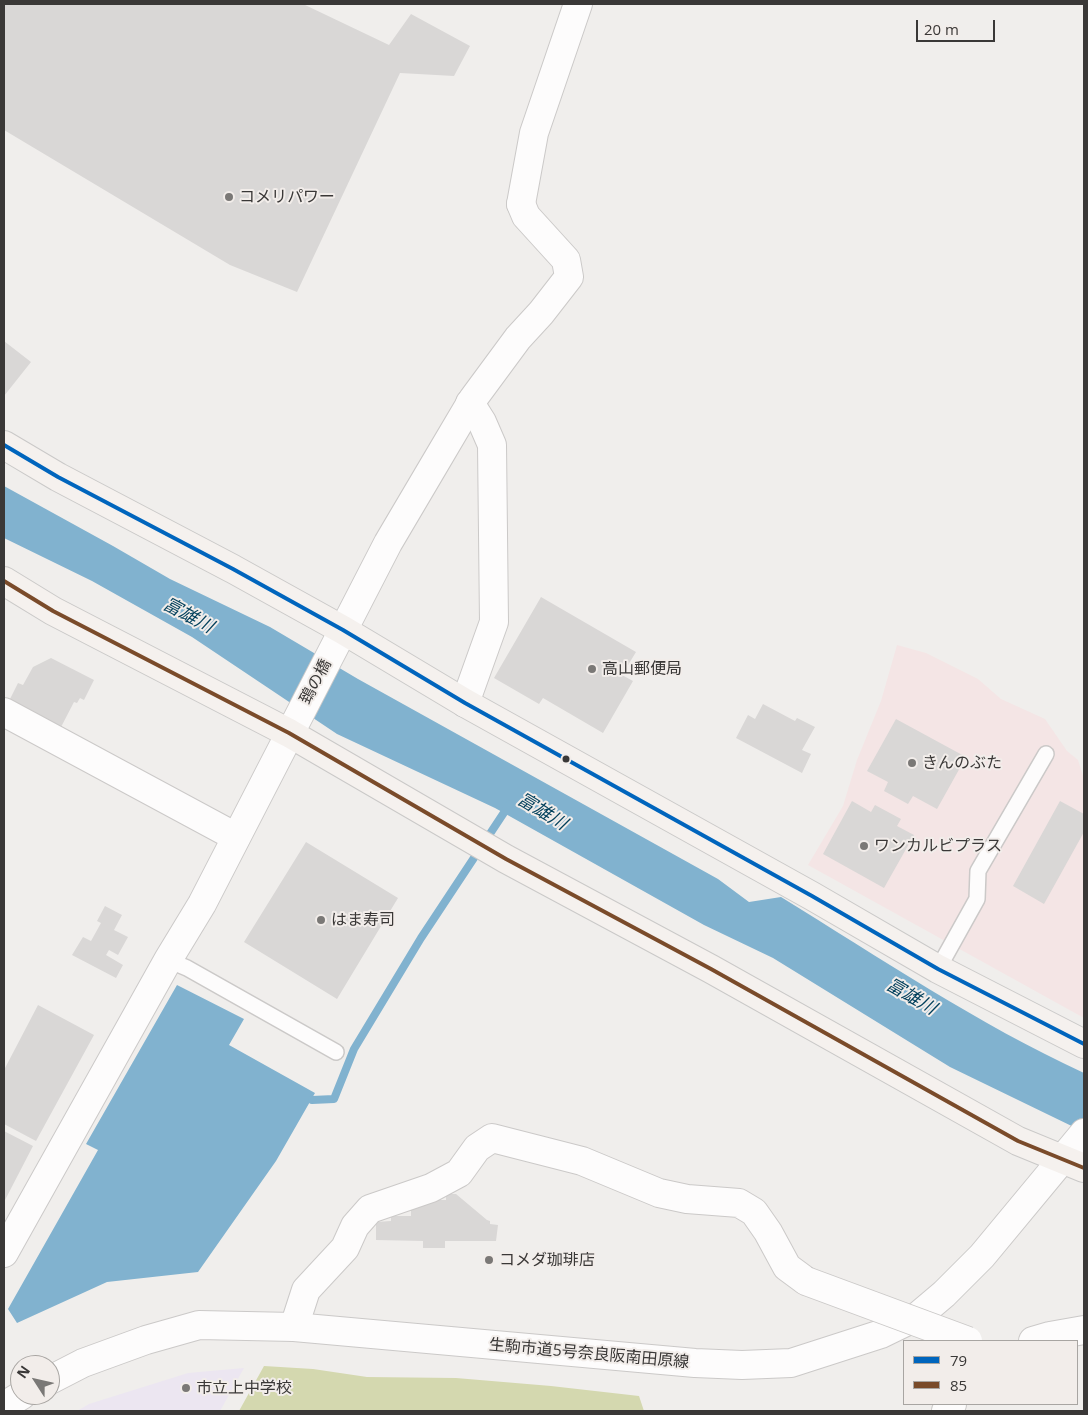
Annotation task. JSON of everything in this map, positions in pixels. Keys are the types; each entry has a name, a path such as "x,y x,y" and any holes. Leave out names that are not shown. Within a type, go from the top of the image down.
{"main road":[{"path":"4,445 76,486 233,568 343,630 465,703 938,969 1084,1044"},
{"path":"4,581 53,611 289,733 506,859 711,969 1018,1141 1073,1164"}],"street":[{"name":"鵄の橋","path":"4,1253 168,960 202,904 388,543 470,403 518,338 541,313 569,277 566,260 526,216 521,204 534,133 578,4"},
{"path":"465,703 494,622 492,445 482,422 470,403"},
{"path":"4,712 236,836"},
{"name":"生駒市道5号奈良阪南田原線","path":"60,1375 92,1360 146,1340 199,1325 294,1327 696,1363 742,1365 791,1363 882,1334 918,1316 944,1294 982,1256 1033,1193 1073,1164 1084,1133"},
{"path":"294,1327 306,1290 345,1248 355,1226 370,1209 431,1188 459,1173 477,1148 492,1138 582,1161 659,1193 687,1199 739,1203 754,1212 768,1232 787,1267 806,1280 965,1340"},
{"path":"1036,1340 1084,1330"}],"lane":[{"path":"938,969 977,899 978,871 1046,754"},
{"path":"168,960 187,968 336,1052"}],"shaded area":[{"path":"897,645 926,653 978,679 1001,699 1045,719 1067,751 1078,760 1084,779 1084,1018 808,865 843,806 857,760 881,701"},
{"name":"市立上中学校","path":"244,1368 220,1411 77,1411 89,1404 188,1373"}],"green space":[{"path":"264,1366 313,1369 367,1377 456,1378 639,1396 644,1411 239,1411"}],"water":[{"name":"富雄川","path":"4,486 170,579 270,627 358,679 718,879 749,902 781,897 968,1012 1084,1073 1084,1132 950,1067 773,958 704,925 495,808 337,734 192,637 92,581 4,538"},
{"path":"177,985 244,1019 229,1045 315,1093 276,1161 198,1272 107,1282 17,1323 8,1309 98,1150 86,1144"}],"building":[{"name":"コメリパワー","path":"4,4 303,4 389,45 411,14 470,46 454,76 400,73 297,292 230,265 4,130"},
{"path":"4,341 31,362 4,396"},
{"path":"541,597 636,652 622,675 633,681 603,733 543,698 539,704 494,678"},
{"path":"51,658 94,680 84,700 80,698 77,703 74,702 60,729 8,703 18,683 23,685 33,667"},
{"path":"763,704 795,721 797,718 815,727 802,750 811,754 802,773 736,738 748,715 755,719"},
{"path":"896,719 966,757 937,809 913,796 908,804 884,791 888,782 867,771"},
{"path":"852,801 871,812 875,805 901,819 897,826 914,835 884,888 823,854"},
{"path":"1060,801 1084,814 1084,832 1044,904 1013,886"},
{"name":"はま寿司","path":"306,842 398,898 337,999 244,942"},
{"path":"105,906 122,915 114,930 128,937 118,955 109,950 106,955 123,965 116,978 72,955 83,937 91,941 101,923 97,921"},
{"path":"38,1005 94,1035 36,1141 4,1124 4,1070"},
{"path":"4,1131 33,1146 4,1202"},
{"path":"446,1194 456,1194 490,1221 490,1224 498,1225 496,1241 445,1241 445,1248 423,1248 423,1241 376,1240 376,1222 391,1221 391,1216 411,1216 411,1208 437,1200 446,1200"}],"waterway":[{"name":"富雄川","path":"312,1100 334,1099 354,1049 421,938 509,805"}],"transit line":[{"name":"79","path":"4,445 58,477 233,569 343,630 465,703 812,896 938,969 1084,1044"},
{"name":"85","path":"4,581 53,611 289,733 506,859 711,969 1018,1141 1084,1168"}],"place":[{"name":"コメリパワー","path":"229,197"},
{"name":"高山郵便局","path":"592,669"},
{"name":"きんのぶた","path":"912,763"},
{"name":"ワンカルビプラス","path":"864,846"},
{"name":"はま寿司","path":"321,920"},
{"name":"コメダ珈琲店","path":"489,1260"},
{"name":"市立上中学校","path":"186,1388"}]}
